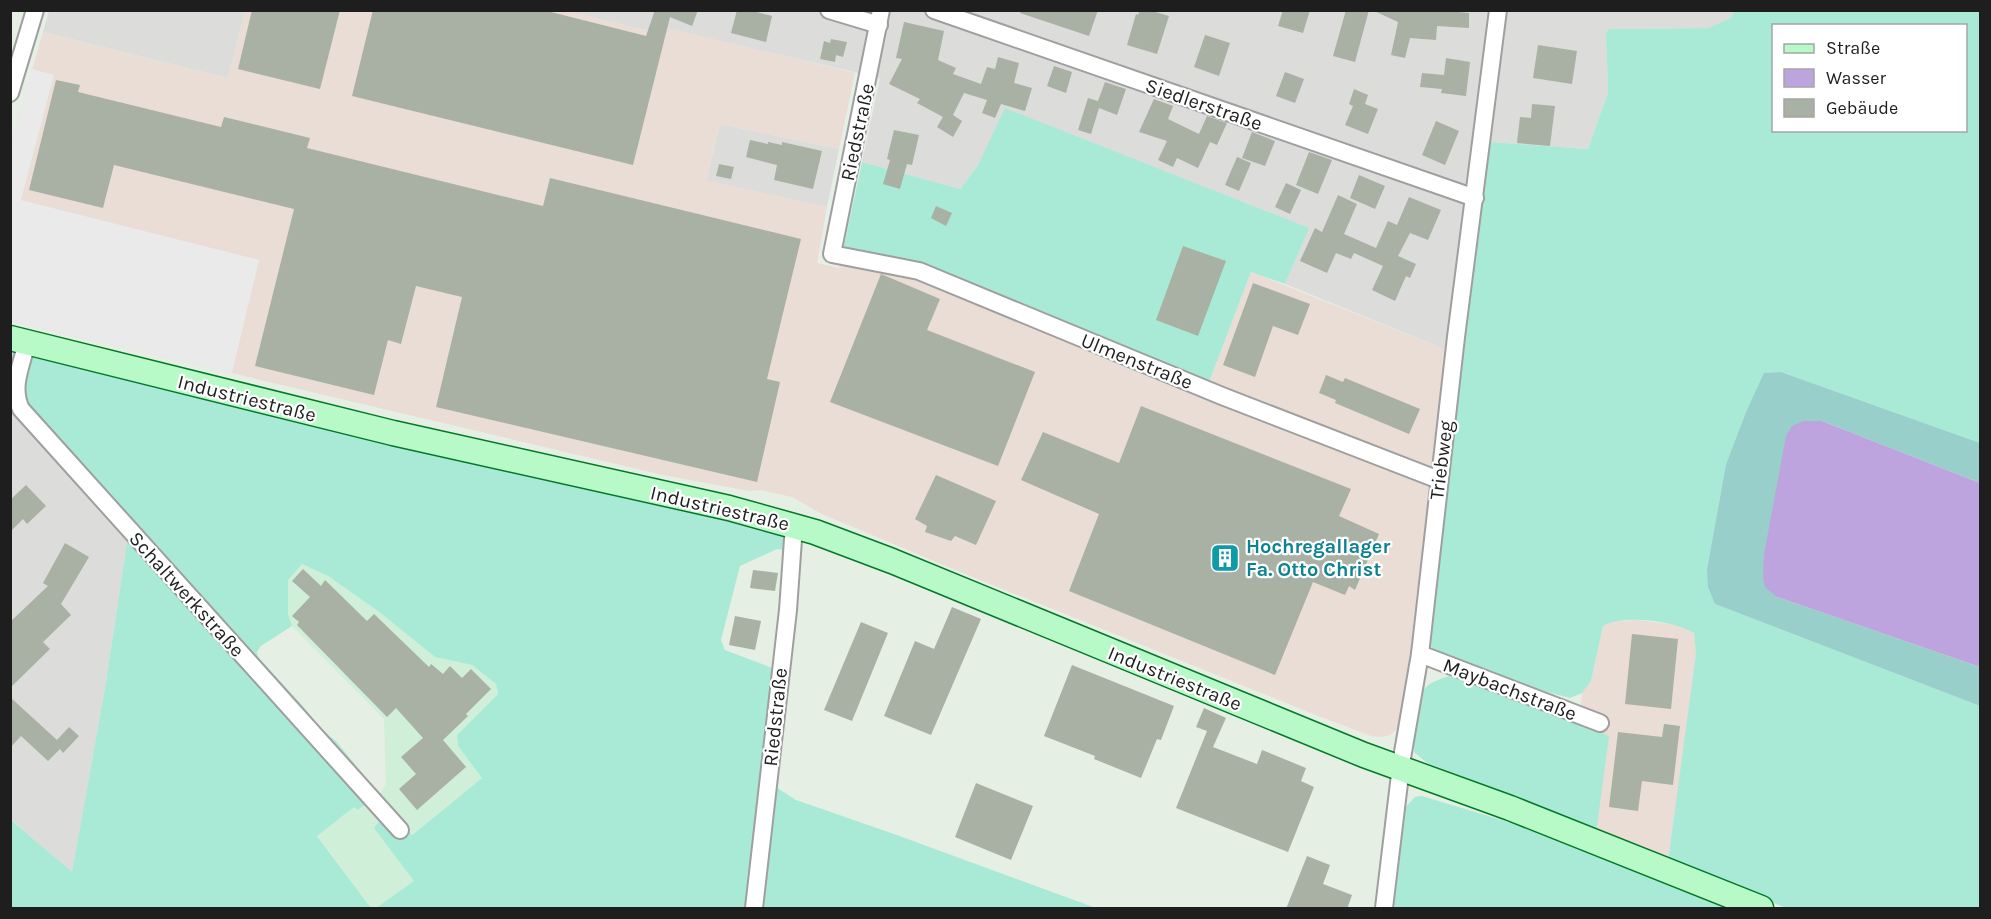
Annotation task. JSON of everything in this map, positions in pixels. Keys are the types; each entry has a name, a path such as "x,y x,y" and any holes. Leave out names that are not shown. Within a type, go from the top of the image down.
{"street":[{"path":"10,93 34,10"},
{"path":"829,10 880,18"},
{"name":"Siedlerstraße","path":"934,10 1475,198"},
{"name":"Triebweg","path":"1384,909 1401,769 1420,654 1439,480 1498,10"},
{"name":"Riedstraße","path":"832,254 880,18"},
{"name":"Ulmenstraße","path":"832,254 919,271 1222,396 1439,480"},
{"name":"Industriestraße","path":"19,340 393,434 729,508 794,525 891,561 1401,769 1510,808 1761,909"},
{"name":"Schaltwerkstraße","path":"19,340 15,389 21,409 400,830"},
{"name":"Riedstraße","path":"754,909 788,610 794,525"},
{"name":"Maybachstraße","path":"1420,654 1600,723"}],"shaded area":[{"path":"566,10 666,35 668,28 855,73 839,149 720,124 706,180 827,207 817,263 839,268 841,260 912,276 1203,398 1251,272 1447,350 1406,696 1399,727 1390,735 1371,736 948,567 822,514 792,497 663,475 11,321 11,144 43,32 228,78 245,11"},
{"path":"49,11 245,11 228,78 43,32"},
{"path":"566,11 1735,11 1731,18 1708,28 1609,29 1606,31 1608,93 1588,149 1475,141 1447,350 1285,284 1308,228 1006,109 978,165 960,189 862,162 880,78 668,29 666,35"},
{"path":"32,69 54,75 21,200 259,260 232,373 11,321 11,144"},
{"path":"720,124 839,149 827,207 706,181"},
{"path":"11,349 33,354 25,377 130,523 105,688 72,873 11,819"},
{"path":"1781,372 1980,443 1980,483 1822,421 1777,597 1980,667 1980,706 1715,604 1708,587 1707,569 1726,464 1764,373"},
{"path":"1638,620 1683,626 1694,633 1696,654 1694,676 1668,861 1596,834 1579,724 1582,693 1591,681 1603,626 1611,621"}],"green space":[{"path":"1735,10 1980,11 1980,443 1781,372 1765,373 1746,412 1726,464 1707,569 1715,604 1980,706 1980,908 1786,908 1668,861 1696,654 1694,633 1675,625 1649,620 1623,620 1603,626 1591,681 1582,693 1570,698 1536,689 1437,652 1428,644 1481,196 1490,142 1588,149 1608,93 1606,32 1609,29 1708,28 1731,18"},
{"path":"1005,108 1309,228 1285,284 1251,272 1203,398 912,276 841,260 862,162 960,189 978,165"},
{"path":"33,354 606,493 787,534 786,550 777,549 740,566 721,640 725,650 775,669 765,780 796,800 1096,908 376,908 414,881 374,828 391,812 412,835 482,778 458,746 457,735 498,694 496,684 472,665 435,657 378,611 328,576 302,564 288,580 288,614 292,626 261,646 257,652 258,657 321,729 336,741 379,794 358,810 354,807 317,836 371,908 11,908 10,819 72,872 105,688 130,523 36,419 24,399 25,377"},
{"path":"302,564 328,576 378,611 435,657 472,665 496,684 498,694 457,735 458,746 482,778 411,835 415,881 376,908 371,908 317,835 354,807 359,810 379,794 386,785 384,719 292,626 288,614 288,579"},
{"path":"1449,676 1609,736 1596,834 1502,792 1427,763 1414,752 1415,720 1420,695 1435,681"},
{"path":"1422,796 1532,829 1737,908 1389,908 1401,812 1415,797"}],"water":[{"path":"1803,421 1822,421 1980,483 1980,667 1777,597 1765,587 1764,554 1786,436 1792,426"}],"building":[{"path":"252,10 340,10 320,89 238,69"},
{"path":"373,10 543,10 646,36 655,10 698,10 692,26 670,17 633,165 352,96"},
{"path":"737,10 749,10 772,16 766,42 731,33"},
{"path":"1021,10 1098,10 1089,36 1020,13"},
{"path":"1140,10 1149,10 1169,16 1157,54 1127,45 1136,14 1138,15"},
{"path":"1283,10 1310,10 1303,33 1278,26"},
{"path":"1346,10 1369,10 1355,62 1333,56"},
{"path":"1372,10 1436,10 1469,13 1469,28 1437,26 1436,40 1410,38 1405,58 1391,55 1398,22"},
{"path":"904,22 944,31 938,60 956,68 953,74 981,84 987,67 995,69 998,57 1019,63 1014,83 1032,88 1025,111 1001,104 995,118 982,113 987,100 964,93 953,115 962,121 953,137 937,127 943,117 917,103 920,99 889,84 902,59 896,58"},
{"path":"1205,35 1230,43 1219,76 1194,67"},
{"path":"831,39 847,42 843,57 836,55 835,62 820,59 824,41 830,43"},
{"path":"1538,45 1577,51 1572,84 1533,78"},
{"path":"1446,58 1470,62 1466,96 1441,93 1442,89 1420,87 1422,73 1444,75"},
{"path":"1054,66 1072,72 1066,93 1047,86"},
{"path":"1285,72 1304,79 1295,103 1276,96"},
{"path":"56,80 80,85 78,92 221,127 224,117 310,138 307,148 543,206 550,178 801,239 767,379 780,382 757,482 436,407 462,297 416,286 401,344 388,340 374,395 255,366 294,209 114,165 103,208 29,190"},
{"path":"1105,82 1126,89 1117,115 1099,108 1091,134 1078,130 1088,98 1098,101"},
{"path":"1354,89 1368,95 1365,104 1378,109 1368,134 1345,125 1353,106 1349,104"},
{"path":"1154,99 1173,106 1168,119 1199,134 1207,116 1227,123 1217,145 1210,142 1198,168 1177,158 1173,167 1158,160 1167,141 1139,132"},
{"path":"1532,104 1555,106 1550,146 1517,143 1520,117 1531,118"},
{"path":"1436,121 1459,131 1445,165 1422,155"},
{"path":"894,130 919,135 912,165 907,164 900,189 883,184 890,160 887,159"},
{"path":"1252,132 1275,141 1265,166 1242,158"},
{"path":"750,140 782,145 782,142 822,151 813,189 774,180 777,165 746,157"},
{"path":"1309,152 1332,160 1318,194 1296,185"},
{"path":"1237,157 1251,163 1239,191 1225,185"},
{"path":"719,164 734,167 731,179 716,176"},
{"path":"1359,175 1385,186 1375,209 1350,198"},
{"path":"1286,183 1301,190 1290,214 1275,207"},
{"path":"1338,195 1357,204 1344,234 1376,248 1388,221 1397,225 1409,197 1441,210 1428,240 1410,233 1398,256 1416,264 1410,278 1406,276 1395,301 1372,290 1383,266 1354,253 1351,259 1336,253 1327,273 1300,261 1315,228 1322,232"},
{"path":"936,206 952,213 946,226 931,218"},
{"path":"1183,246 1226,261 1198,336 1156,320"},
{"path":"881,274 940,299 927,330 1035,372 998,466 830,402"},
{"path":"1253,283 1310,304 1298,335 1273,326 1255,377 1223,365"},
{"path":"1326,375 1343,382 1345,378 1420,409 1409,434 1335,403 1336,400 1319,393"},
{"name":"Hochregallager Fa. Otto Christ","path":"1141,406 1351,489 1339,516 1379,534 1355,590 1349,586 1345,595 1313,582 1275,675 1069,591 1099,514 1021,480 1043,432 1119,463"},
{"path":"936,475 996,501 976,545 955,536 951,541 925,532 927,526 915,519"},
{"path":"26,485 46,506 27,524 23,519 10,532 10,500"},
{"path":"65,543 89,557 61,604 71,615 43,642 50,649 10,688 10,622 48,586 43,583"},
{"path":"303,569 321,586 325,580 367,621 374,614 429,667 431,664 443,674 450,666 462,678 471,669 491,689 443,740 466,767 417,810 399,789 416,774 401,757 423,738 396,708 387,717 297,625 299,622 292,616 310,597 292,581"},
{"path":"753,570 778,573 775,591 750,588"},
{"path":"952,607 981,619 931,735 884,716 915,641 934,649"},
{"path":"735,616 761,621 755,650 729,645"},
{"path":"861,622 888,633 852,721 824,710"},
{"path":"1632,634 1678,639 1671,709 1625,704"},
{"path":"1072,665 1174,706 1161,740 1157,739 1141,778 1094,759 1095,756 1044,736"},
{"path":"10,697 57,740 69,727 79,736 63,753 60,749 48,761 21,736 10,748"},
{"path":"1204,708 1226,718 1213,747 1257,764 1262,750 1306,768 1301,781 1314,787 1288,852 1176,808 1207,731 1196,727"},
{"path":"1664,724 1680,726 1673,785 1642,781 1638,811 1609,807 1618,732 1662,737"},
{"path":"976,783 1033,806 1011,860 955,837"},
{"path":"1307,856 1330,865 1323,884 1352,895 1347,909 1286,909"}],"place":[{"name":"Hochregallager Fa. Otto Christ","path":"1225,558"}]}
